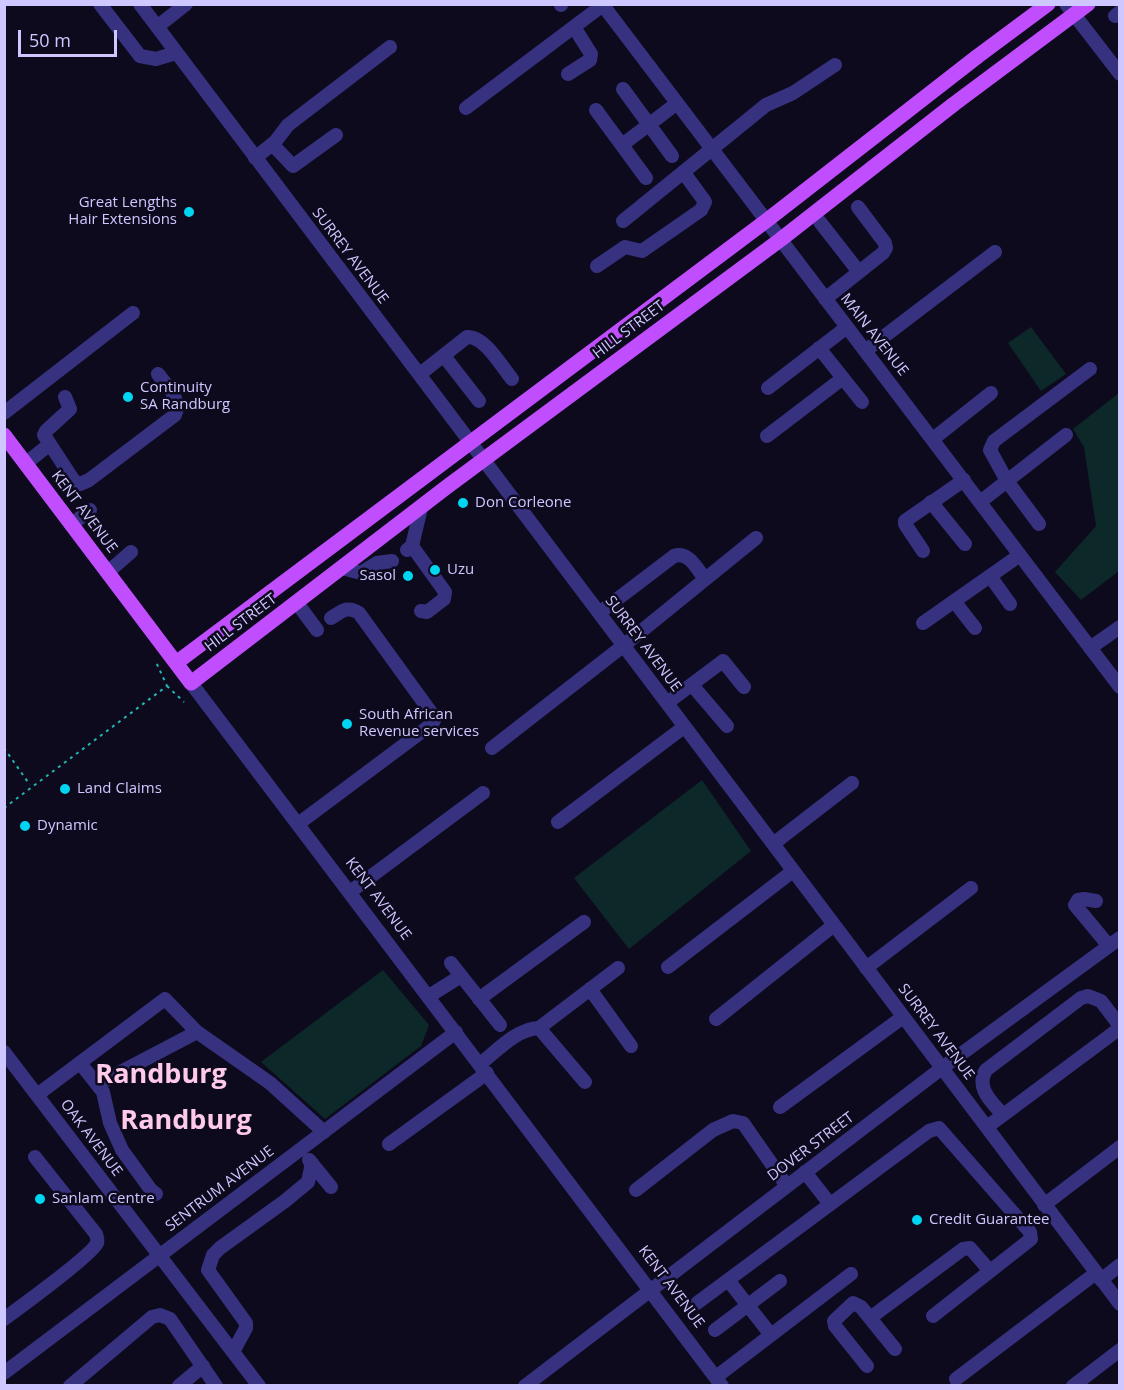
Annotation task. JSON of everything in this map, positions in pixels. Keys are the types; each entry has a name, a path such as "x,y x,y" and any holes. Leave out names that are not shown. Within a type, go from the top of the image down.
{"main road":[{"name":"HILL STREET","path":"176,663 766,221 1048,4"},
{"name":"HILL STREET","path":"191,683 484,460 780,240 1070,10 1088,4"},
{"name":"KENT AVENUE","path":"4,435 191,683"}],"street":[{"path":"99,4 140,56 156,59 176,53"},
{"name":"SURREY AVENUE","path":"140,4 1119,1304"},
{"path":"157,27 186,4"},
{"path":"466,108 602,5"},
{"name":"MAIN AVENUE","path":"602,5 1119,687"},
{"path":"1070,10 1119,74"},
{"path":"568,74 590,60 591,54 574,27"},
{"path":"255,158 272,144 288,125 390,47"},
{"path":"623,221 766,105 793,93 835,65"},
{"path":"622,89 672,156"},
{"path":"622,145 676,104"},
{"path":"596,110 646,178"},
{"path":"272,144 292,166 336,135"},
{"path":"597,266 625,247 642,251 701,210 704,199 684,173"},
{"path":"825,299 886,248 858,207"},
{"path":"820,222 859,272"},
{"path":"865,351 995,252"},
{"path":"4,413 133,314"},
{"path":"768,388 847,327"},
{"path":"420,375 467,337 474,337 482,341 512,379"},
{"path":"819,348 862,402"},
{"path":"444,356 479,401"},
{"path":"1040,524 1007,481 990,450 994,441 1090,369"},
{"path":"65,397 70,409 45,433 74,481 80,484 89,480 175,415 178,407 177,400 158,374"},
{"path":"767,436 843,378"},
{"path":"933,439 991,393"},
{"path":"980,501 1066,435"},
{"path":"26,464 50,444"},
{"path":"923,550 905,521 964,480"},
{"path":"931,502 965,544"},
{"path":"421,508 409,548 445,592 444,599 427,612 421,612"},
{"path":"71,525 90,510"},
{"path":"492,748 756,538"},
{"path":"108,572 131,552"},
{"path":"599,613 674,556 680,554 686,556 705,579"},
{"path":"923,623 1020,555"},
{"path":"342,568 361,573 377,563 388,562"},
{"path":"990,576 1010,604"},
{"path":"954,601 975,628"},
{"path":"297,603 317,630"},
{"path":"298,824 432,724 435,718 359,613 353,609 347,609 331,618"},
{"path":"1090,648 1119,627"},
{"path":"667,703 723,661 744,687"},
{"name":"KENT AVENUE","path":"191,683 719,1381"},
{"path":"692,685 727,726"},
{"path":"558,822 684,727"},
{"path":"773,844 852,783"},
{"path":"350,892 483,793"},
{"path":"668,967 793,871"},
{"path":"866,968 971,888"},
{"path":"1096,901 1078,900 1076,905 1114,942"},
{"path":"479,999 584,922"},
{"path":"716,1019 834,925"},
{"name":"DOVER STREET","path":"525,1386 942,1068 1114,942"},
{"path":"451,963 500,1025"},
{"path":"390,1144 484,1069 521,1033 539,1028 618,968"},
{"path":"429,996 461,976"},
{"path":"590,989 631,1046"},
{"path":"987,1127 1003,1115 1119,1027 1101,1001 1088,996 1081,998 986,1070 981,1084 1003,1115"},
{"path":"37,1095 165,999 197,1032 324,1132"},
{"path":"780,1107 903,1017"},
{"path":"539,1028 585,1082"},
{"path":"98,1084 197,1032"},
{"name":"SENTRUM AVENUE","path":"4,1373 456,1032"},
{"name":"OAK AVENUE","path":"5,1053 259,1386"},
{"path":"80,1064 98,1084 122,1150 156,1194"},
{"path":"636,1190 713,1130 733,1121 743,1124 750,1132 787,1186"},
{"path":"697,1303 929,1131 939,1128 1030,1232 1031,1239 933,1316"},
{"path":"1044,1205 1119,1147"},
{"path":"301,1149 331,1187"},
{"path":"4,1319 74,1266 96,1245 98,1240 96,1234 35,1157"},
{"path":"233,1352 246,1328 246,1323 208,1270 210,1261 220,1248 308,1182 312,1163"},
{"path":"805,1172 831,1204"},
{"path":"870,1318 963,1249 970,1248 990,1271"},
{"path":"956,1379 1099,1276 1119,1265"},
{"path":"719,1381 771,1335 851,1274"},
{"path":"728,1280 771,1335"},
{"path":"715,1330 780,1281"},
{"path":"824,1294 841,1313"},
{"path":"867,1366 835,1326 834,1321 853,1303 861,1307 895,1349"},
{"path":"70,1386 152,1317 160,1315 170,1319 216,1386"},
{"path":"1073,1386 1119,1350"},
{"path":"179,1386 203,1366"}],"path":[{"path":"156,662 167,686 184,702"},
{"path":"4,808 167,686"},
{"path":"4,748 31,786"}],"green space":[{"path":"1031,327 1066,374 1041,391 1008,343"},
{"path":"1119,393 1119,571 1081,600 1055,572 1096,526 1084,447 1073,429"},
{"path":"702,780 751,851 629,949 574,878"},
{"path":"383,970 429,1025 421,1046 325,1119 261,1062"}],"place":[{"name":"Great Lengths Hair Extensions","path":"189,212"},
{"name":"Continuity SA Randburg","path":"128,397"},
{"name":"Don Corleone","path":"463,503"},
{"name":"Uzu","path":"435,570"},
{"name":"Sasol","path":"408,576"},
{"name":"South African Revenue services","path":"347,724"},
{"name":"Land Claims","path":"65,789"},
{"name":"Dynamic","path":"25,826"},
{"name":"Sanlam Centre","path":"40,1199"},
{"name":"Credit Guarantee","path":"917,1220"}],"district":[{"name":"Randburg","path":"161,1075"},
{"name":"Randburg","path":"186,1121"}]}
